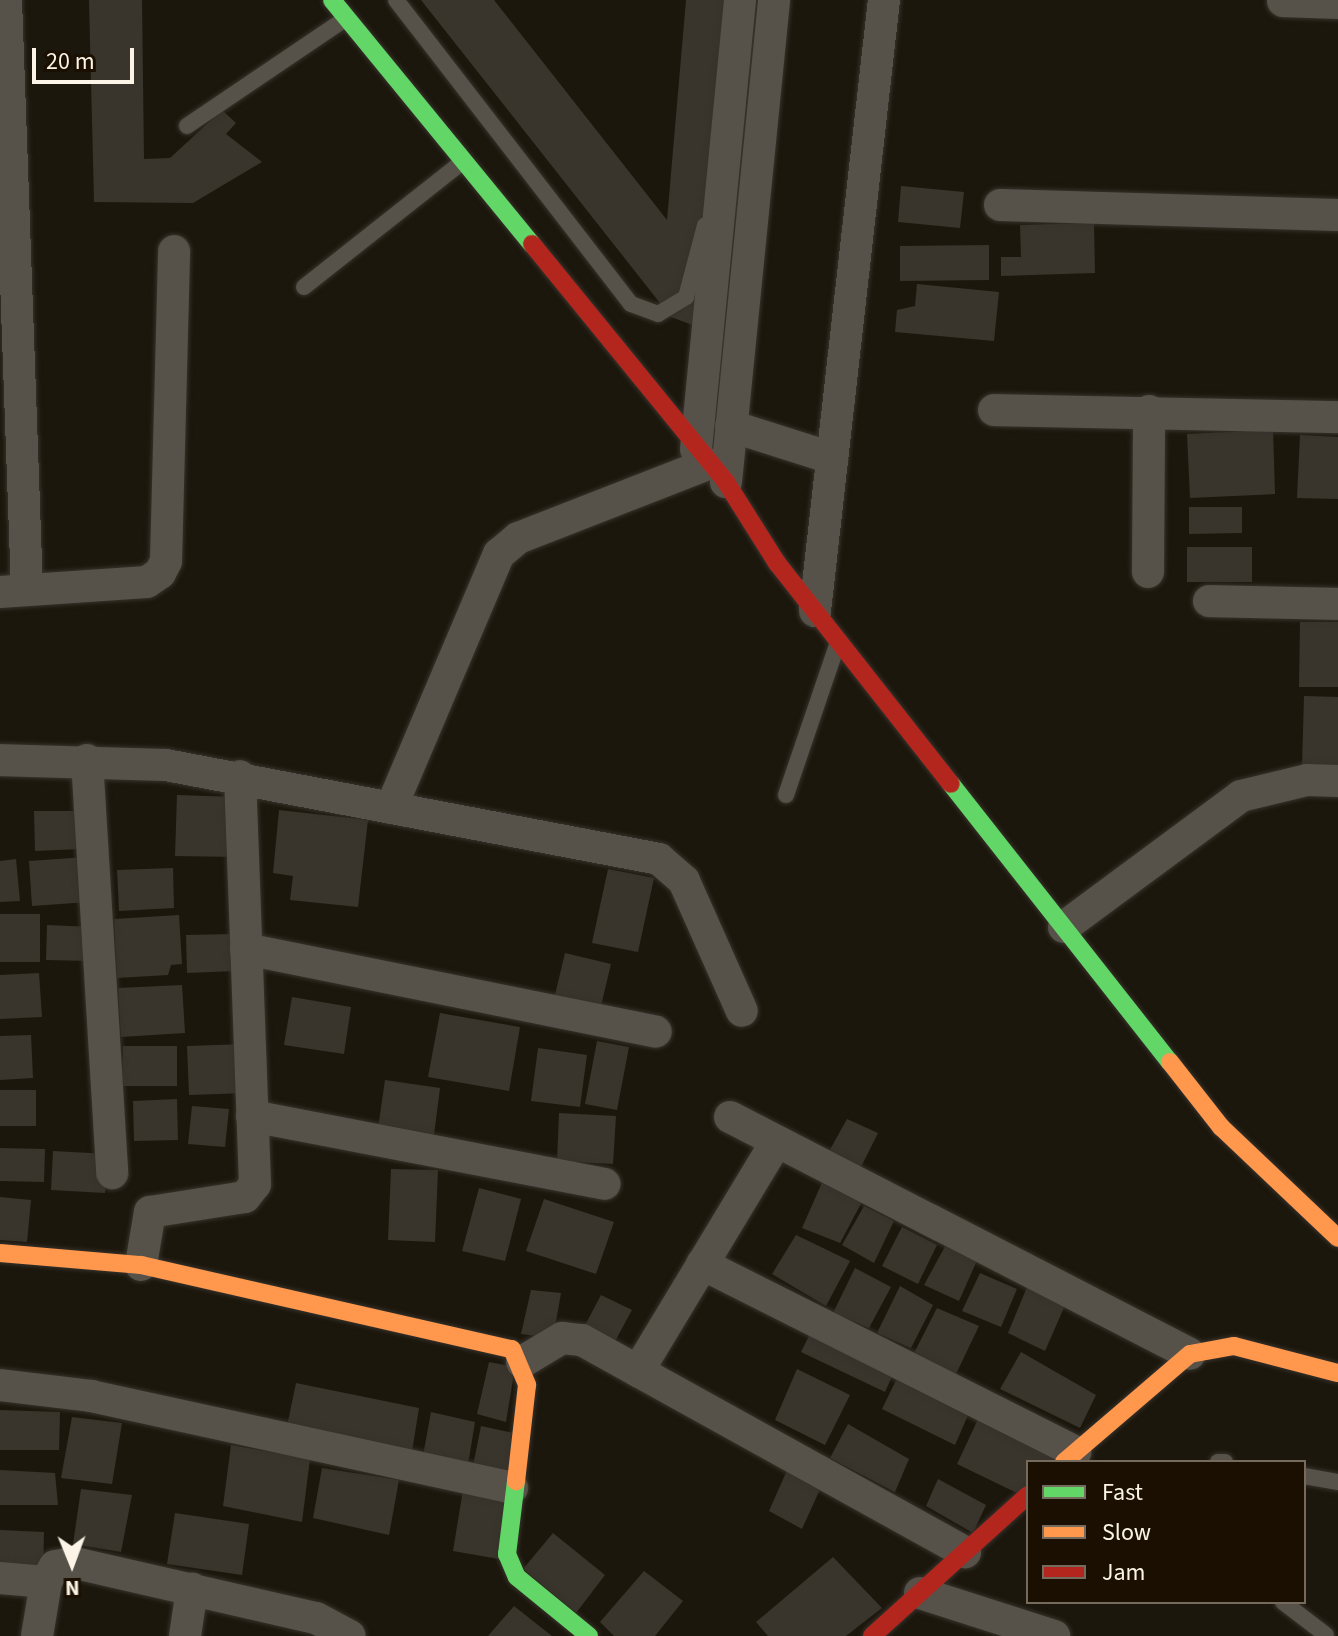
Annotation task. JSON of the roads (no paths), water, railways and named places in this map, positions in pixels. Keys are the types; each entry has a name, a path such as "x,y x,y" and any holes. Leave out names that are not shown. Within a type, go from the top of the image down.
{"street":[{"path":"332,0 461,163 710,465 815,611 1221,1127 1338,1238"},
{"path":"710,465 724,147 740,0"},
{"path":"391,808 499,554 518,538 710,465 731,426 774,0"},
{"path":"815,611 884,0"},
{"path":"1283,1 1338,3"},
{"path":"4,4 14,591 147,582 166,561 174,251"},
{"path":"1000,205 1338,215"},
{"path":"994,410 1338,417"},
{"path":"1148,572 1149,411"},
{"path":"731,426 832,458"},
{"path":"1209,601 1338,604"},
{"path":"0,760 87,760 240,776 659,859 676,869 742,1011"},
{"path":"87,760 112,1173"},
{"path":"141,1265 150,1212 252,1192 240,776"},
{"path":"1064,927 1241,796 1307,780 1338,781"},
{"path":"246,949 656,1032"},
{"path":"252,1116 605,1184"},
{"path":"730,1117 1190,1354"},
{"path":"638,1371 776,1142"},
{"path":"0,1253 141,1265 512,1349 522,1362 527,1385 505,1533 517,1577 589,1636"},
{"path":"702,1264 1069,1457 1190,1354 1234,1346 1338,1373"},
{"path":"522,1362 573,1336 965,1552"},
{"path":"0,1385 91,1396 512,1488"},
{"path":"872,1636 1026,1497"},
{"path":"37,1636 46,1582 55,1566 75,1563 316,1618 350,1636"},
{"path":"0,1578 46,1582"},
{"path":"185,1636 192,1589"},
{"path":"920,1593 980,1624 1054,1636"}],"lane":[{"path":"396,0 631,304 643,312 672,309 686,297 724,147"},
{"path":"187,126 347,18"},
{"path":"304,287 461,163"},
{"path":"786,795 838,640"},
{"path":"1306,1476 1338,1482"},
{"path":"1286,1604 1326,1635"}]}
